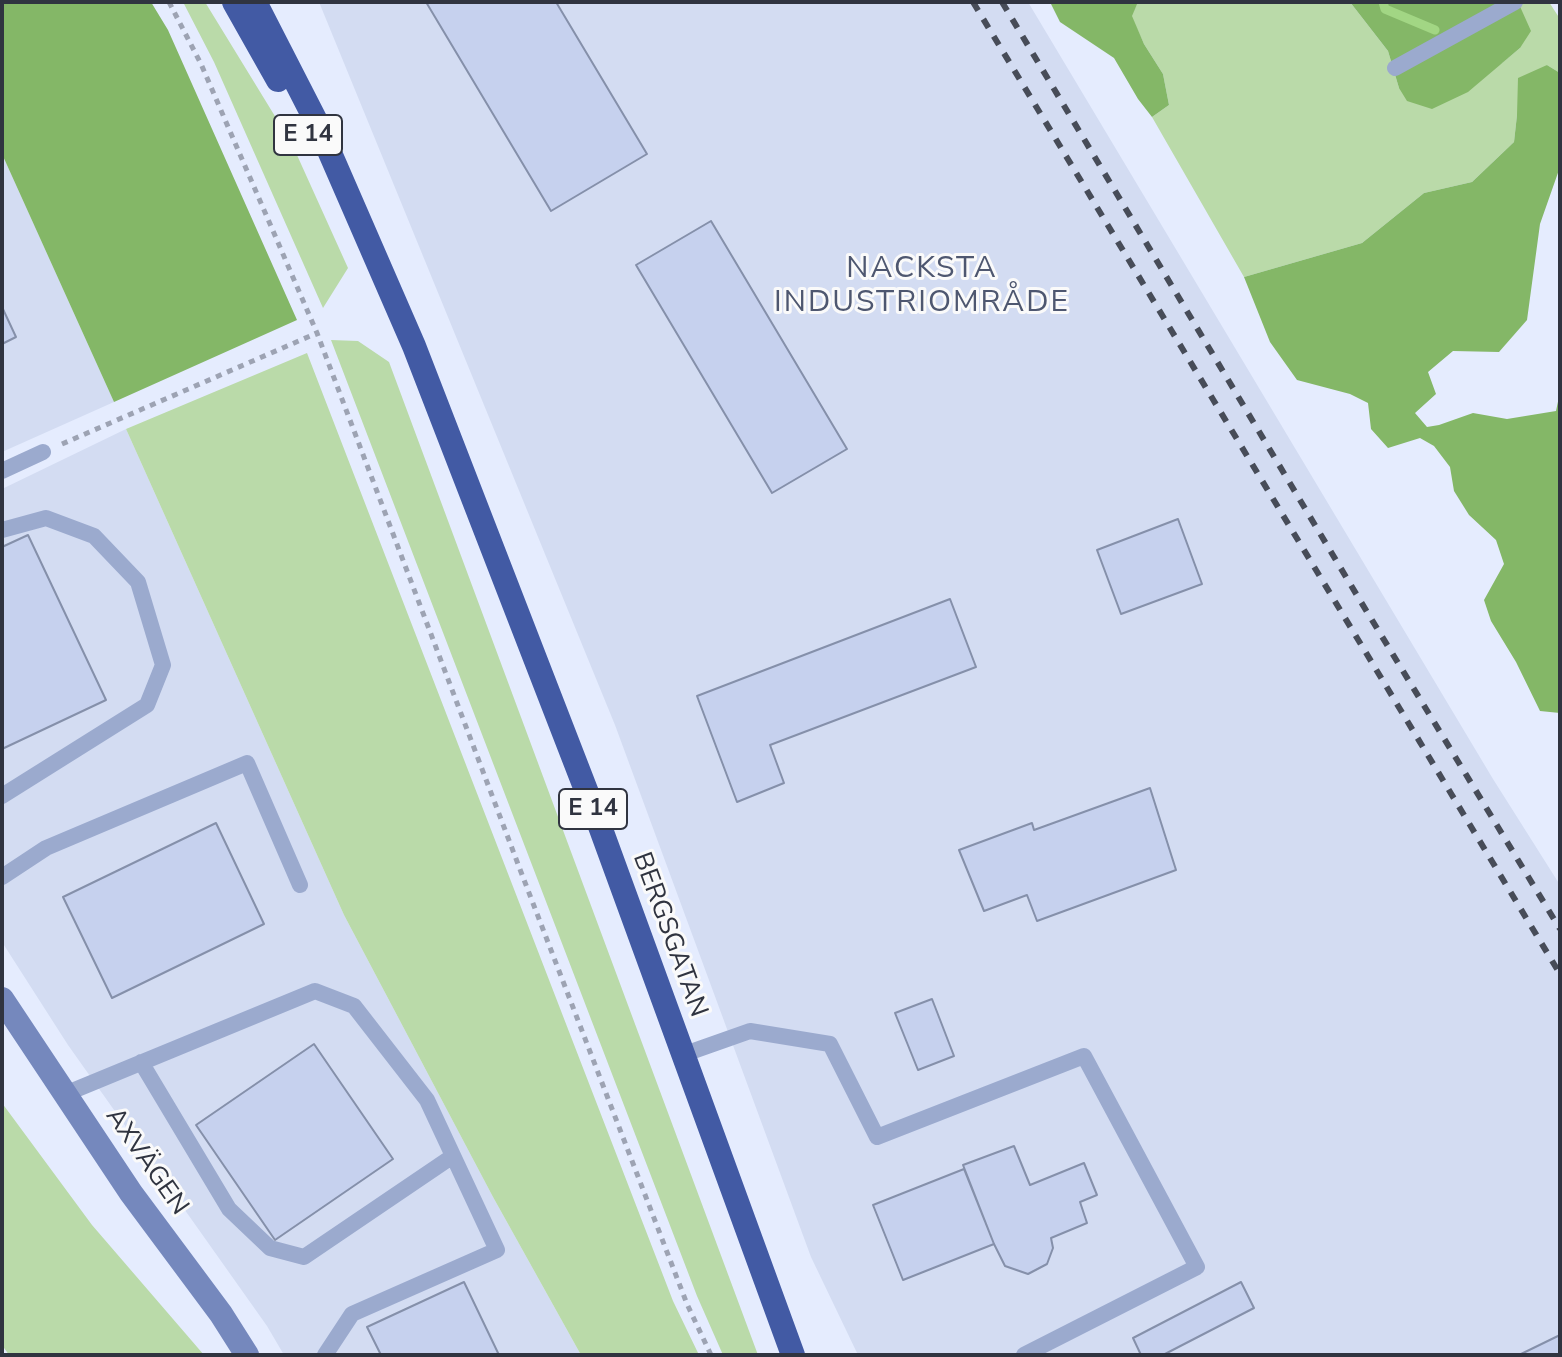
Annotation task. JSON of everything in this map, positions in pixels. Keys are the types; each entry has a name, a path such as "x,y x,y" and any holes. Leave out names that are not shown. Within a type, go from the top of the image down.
{"highway":[{"name":"BERGSGATAN","path":"234,2 381,268"},
{"name":"BERGSGATAN","path":"255,2 317,123 446,426 598,821 793,1355"}],"street":[{"name":"AXVÄGEN","path":"2,999 131,1193 221,1314 247,1355"}],"lane":[{"path":"1395,68 1515,2"},
{"path":"2,471 43,452"},
{"path":"2,530 46,518 94,536 138,582 163,665 147,705 2,796"},
{"path":"2,877 46,848 247,763 300,885"},
{"path":"65,1094 315,991 354,1006 427,1100 497,1250 352,1314 325,1355"},
{"path":"682,1055 750,1031 830,1044 877,1137 1084,1056 1197,1267 1024,1355"},
{"path":"141,1062 229,1209 270,1248 304,1257 453,1156"}],"path":[{"path":"169,2 201,64 317,333 687,1304 711,1355"},
{"path":"43,452 317,333"}],"shaded area":[{"path":"319,2 1028,2 1493,779 1560,885 1560,1355 858,1355 811,1257 615,725"},
{"path":"2,154 114,402 2,452"},
{"path":"126,429 344,915 493,1197 581,1355 284,1355 267,1326 68,1045 2,942 2,489"}],"green space":[{"path":"2,2 151,2 168,30 297,320 114,402 2,154"},
{"path":"183,2 205,2 292,144 348,268 323,308 214,62"},
{"path":"1050,2 1138,2 1132,16 1144,44 1163,74 1169,105 1152,117 1114,58 1060,22"},
{"path":"1138,2 1350,2 1388,51 1399,88 1502,63 1520,48 1518,2 1549,2 1560,19 1560,73 1547,65 1517,115 1514,142 1472,182 1424,193 1362,243 1244,277 1152,117 1169,105 1163,74 1131,16"},
{"path":"1350,2 1518,2 1531,31 1520,48 1468,92 1432,109 1407,101 1399,88 1388,51"},
{"path":"1547,65 1560,73 1560,167 1540,224 1527,320 1499,352 1453,351 1428,372 1436,394 1415,413 1427,427 1473,413 1507,419 1556,411 1560,392 1560,713 1540,711 1491,621 1484,600 1504,564 1496,540 1469,515 1454,491 1450,467 1434,446 1420,438 1388,448 1371,429 1368,403 1350,394 1297,380 1270,342 1244,277 1362,243 1424,193 1472,182 1514,142 1518,78"},
{"path":"331,340 358,341 389,362 758,1355 723,1355 697,1296"},
{"path":"307,353 673,1301 699,1355 581,1355 493,1197 344,915 126,429"},
{"path":"2,1103 92,1225 204,1355 9,1355 2,1345"}],"building":[{"path":"426,2 556,2 647,154 551,211"},
{"path":"711,221 847,449 772,493 636,265"},
{"path":"2,307 16,337 2,344"},
{"path":"1178,519 1202,584 1121,614 1097,550"},
{"path":"28,535 106,700 2,749 2,547"},
{"path":"950,599 976,667 770,745 784,783 737,802 697,696"},
{"path":"1150,788 1176,870 1037,921 1027,895 984,911 959,850 1032,823 1034,830"},
{"path":"216,823 264,924 112,998 63,897"},
{"path":"932,999 954,1056 918,1070 895,1013"},
{"path":"314,1044 393,1159 275,1240 196,1125"},
{"path":"1014,1146 1030,1185 1084,1163 1097,1195 1080,1202 1087,1223 1051,1238 1053,1248 1047,1264 1028,1274 1005,1266 963,1165"},
{"path":"964,1169 994,1244 903,1280 873,1205"},
{"path":"464,1282 499,1355 381,1355 367,1327"},
{"path":"1241,1282 1254,1308 1163,1355 1141,1355 1133,1338"},
{"path":"1560,1335 1560,1355 1519,1355"}],"waterway":[{"path":"1383,2 1385,9 1435,30"}],"railway":[{"path":"973,2 1560,974"},
{"path":"1002,2 1560,929"}],"district":[{"name":"NACKSTA INDUSTRIOMRÅDE","path":"922,287"}]}
